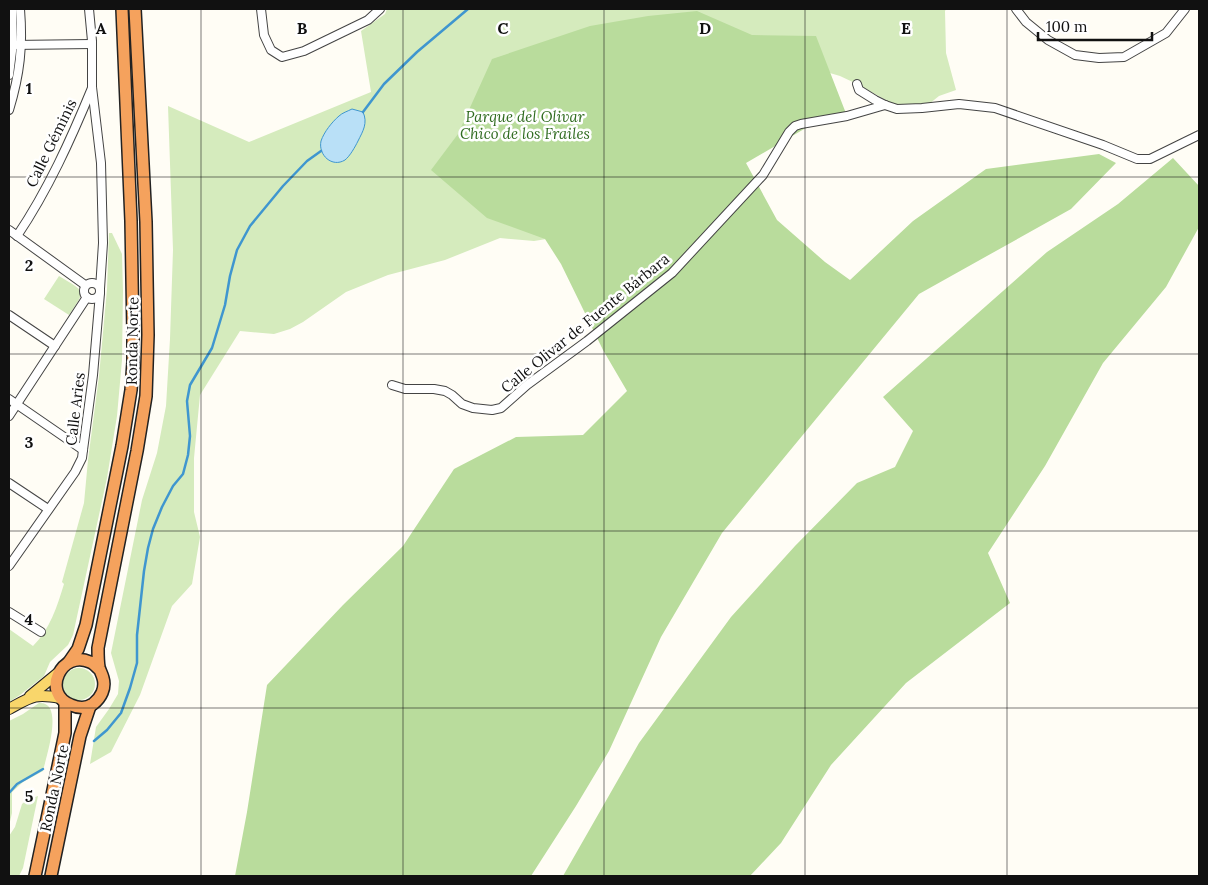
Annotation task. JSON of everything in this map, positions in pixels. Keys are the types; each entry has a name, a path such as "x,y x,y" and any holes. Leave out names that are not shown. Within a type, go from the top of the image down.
{"highway":[{"name":"Ronda Norte","path":"35,876 65,733 63,701 56,687 58,673 78,649 86,625 122,446 131,390 133,335 131,222 122,9"},
{"name":"Ronda Norte","path":"51,876 80,736 90,706 99,699 104,690 104,679 99,669 98,648 146,396 148,335 146,222 135,9"},
{"path":"69,662 81,660 91,662 99,669"},
{"path":"63,701 77,708 90,706"}],"main road":[{"path":"25,701 58,673"},
{"path":"9,710 36,696 45,695 63,701"}],"street":[{"path":"9,75 12,45 12,9"},
{"path":"9,110 20,65 20,9"},
{"name":"Calle Aries","path":"9,566 75,472 82,458 93,375 103,243 101,163 92,86 90,9"},
{"path":"261,9 264,35 271,50 282,57 304,51 368,20 380,9"},
{"path":"1016,9 1026,22 1048,40 1074,55 1099,58 1124,56 1166,33 1185,9"},
{"path":"12,45 92,44"},
{"path":"856,84 859,90 885,105 897,109 959,104 995,108 1103,145 1137,159 1150,159 1199,135"},
{"name":"Calle Géminis","path":"17,236 52,177 92,86"},
{"name":"Calle Olivar de Fuente Bárbara","path":"392,385 405,389 444,391 462,404 473,408 492,410 501,408 527,385 587,342 672,273 763,175 789,132 795,126 847,116 885,105"},
{"path":"9,230 85,285"},
{"path":"93,282 98,284 100,291 95,298 92,299 85,295 83,290 85,285 93,282"},
{"path":"9,416 87,297"},
{"path":"9,315 55,346"},
{"path":"9,399 83,450"},
{"path":"9,483 48,509"},
{"path":"9,612 41,632"}],"green space":[{"name":"Parque del Olivar Chico de los Frailes","path":"387,9 946,9 946,53 956,90 939,96 929,104 893,104 840,76 806,66 559,237 534,241 500,238 445,260 388,275 346,292 290,329 274,334 240,331 200,395 194,458 194,512 200,537 192,584 172,606 140,695 111,752 90,764 96,727 118,694 119,681 111,653 142,500 157,453 166,406 173,250 168,106 249,142 371,92 361,31 385,14"},
{"path":"697,11 752,35 816,36 847,116 816,122 746,163 777,220 825,262 850,280 913,221 986,169 1099,154 1116,163 1071,209 919,294 722,533 661,637 609,751 531,876 235,876 267,685 343,605 403,546 454,469 516,437 583,435 627,391 603,350 561,264 545,239 487,218 431,170 458,134 492,59 590,26 648,16"},
{"path":"1173,158 1199,186 1199,227 1166,287 1103,363 1045,466 988,553 1010,603 906,683 831,765 781,843 750,876 563,876 639,743 731,617 795,546 857,483 895,467 913,431 883,397 1047,252 1118,204"},
{"path":"109,233 112,233 122,254 123,291 122,360 117,416 107,478 73,635 68,645 50,662 44,676 9,702 9,629 33,646 44,632 52,617 64,584 62,582 84,503 99,376 107,289"},
{"path":"59,276 74,285 81,295 69,315 44,299"},
{"path":"79,668 85,669 90,673 94,678 94,690 90,695 85,699 79,700 73,699 68,695 64,690 63,684 64,678 68,673 73,669"},
{"path":"39,703 47,705 51,711 52,720 52,731 43,771 23,782 12,792 12,813 9,826 9,721"},
{"path":"38,796 23,868 19,876 9,876 9,836 15,827 22,804"}],"water":[{"path":"352,109 363,112 365,123 363,130 354,149 345,160 340,162 331,161 327,159 322,151 322,138 336,118"}],"waterway":[{"path":"363,112 384,84 417,52 468,9"},
{"path":"94,741 107,730 121,713 130,688 137,663 137,635 148,548 162,507 173,486 183,474 190,436 187,401 190,385 212,348 225,305 237,250 250,226 283,186 307,161 321,151"},
{"path":"9,793 17,784 43,769"}]}
